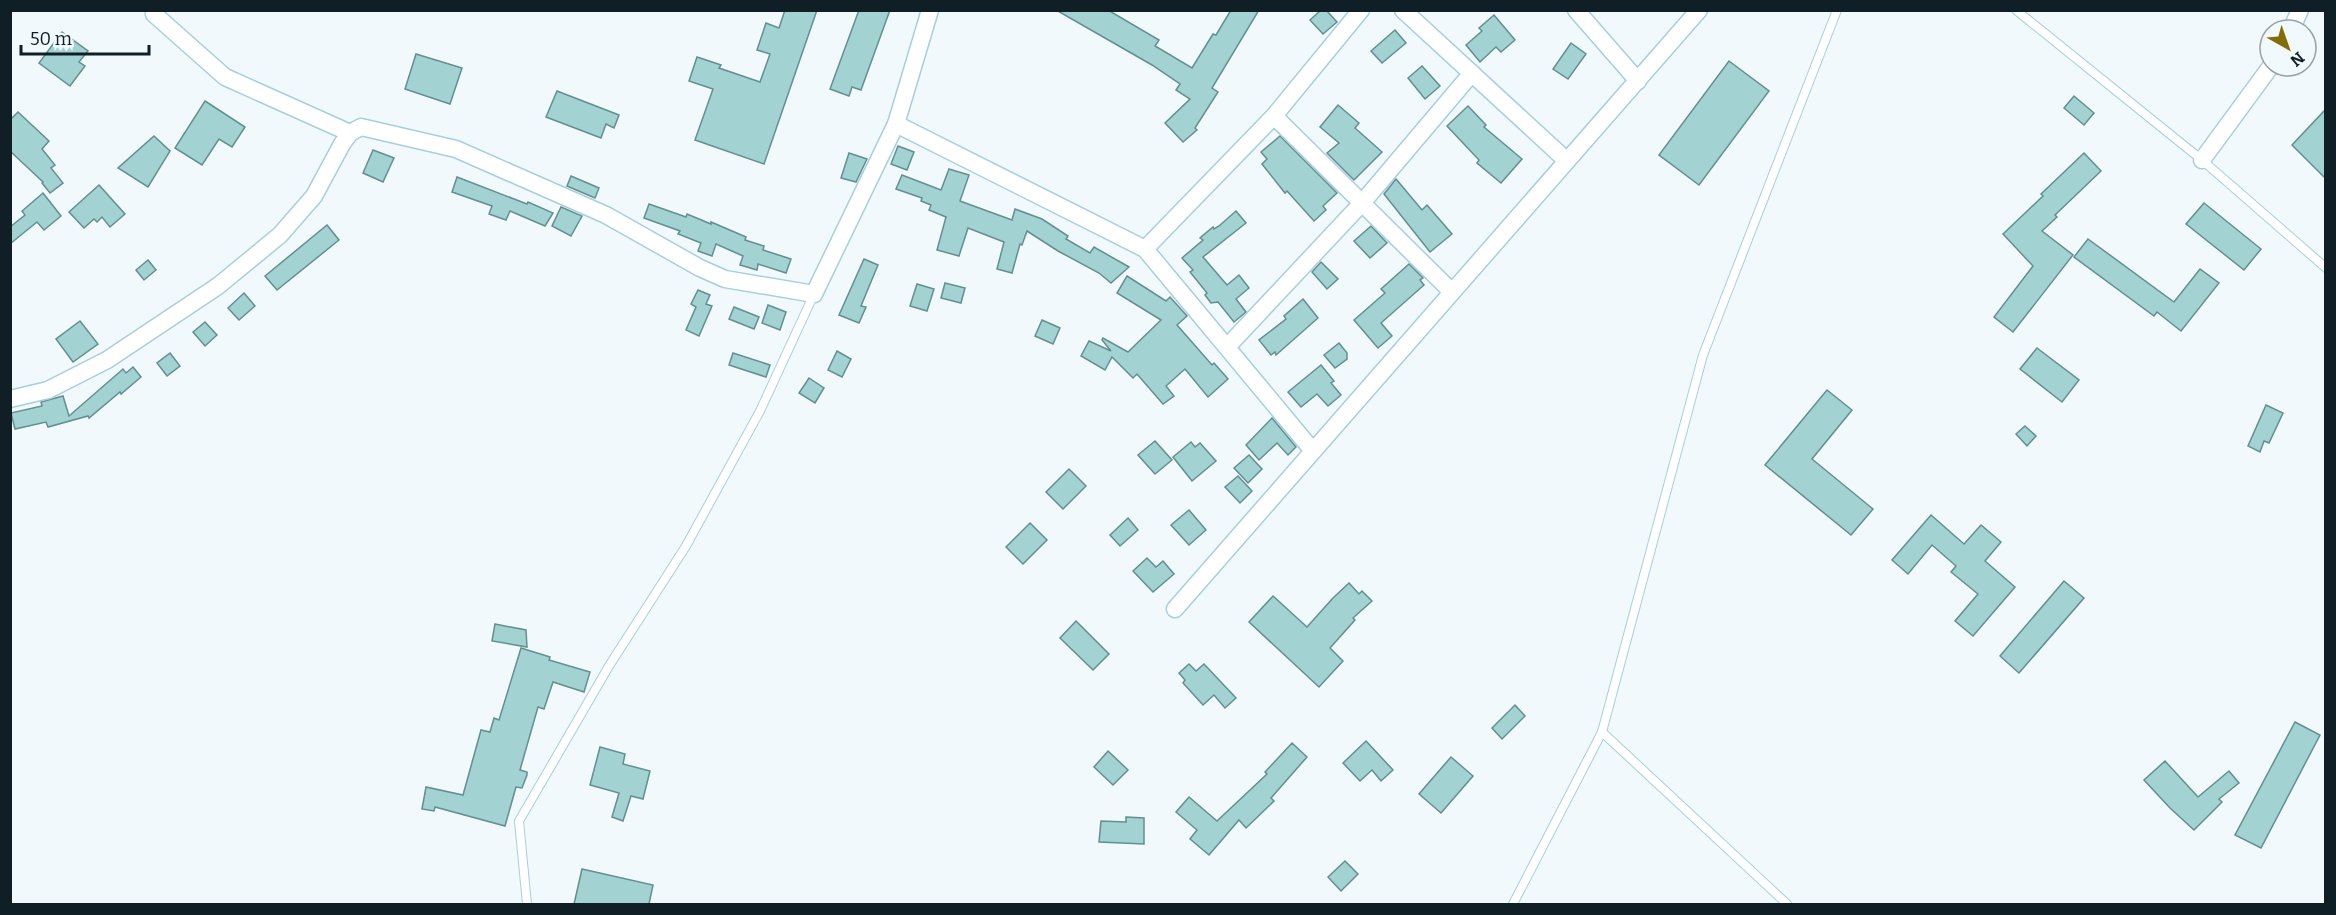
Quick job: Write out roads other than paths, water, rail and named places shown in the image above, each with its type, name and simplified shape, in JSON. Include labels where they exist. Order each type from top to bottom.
[{"type":"street","points":[[10,399],[48,390],[107,360],[218,286],[280,235],[314,196],[350,133],[361,128],[456,148],[606,214],[700,268],[725,279],[814,294],[896,124],[930,10]]},
{"type":"street","points":[[1145,249],[1274,116],[1361,10]]},
{"type":"street","points":[[1403,10],[1567,161]]},
{"type":"street","points":[[1576,10],[1638,81]]},
{"type":"street","points":[[1175,609],[1699,10]]},
{"type":"street","points":[[154,12],[225,77],[350,133]]},
{"type":"street","points":[[1227,347],[1362,203],[1472,73]]},
{"type":"street","points":[[2202,160],[2262,78]]},
{"type":"street","points":[[1274,116],[1452,292]]},
{"type":"street","points":[[896,124],[1145,249],[1313,451]]},
{"type":"lane","points":[[1513,904],[1602,732],[1703,355],[1837,10]]},
{"type":"lane","points":[[2016,10],[2202,160],[2325,268]]},
{"type":"lane","points":[[527,904],[519,820],[609,666],[686,546],[760,411],[814,294]]},
{"type":"lane","points":[[1602,732],[1787,904]]}]
